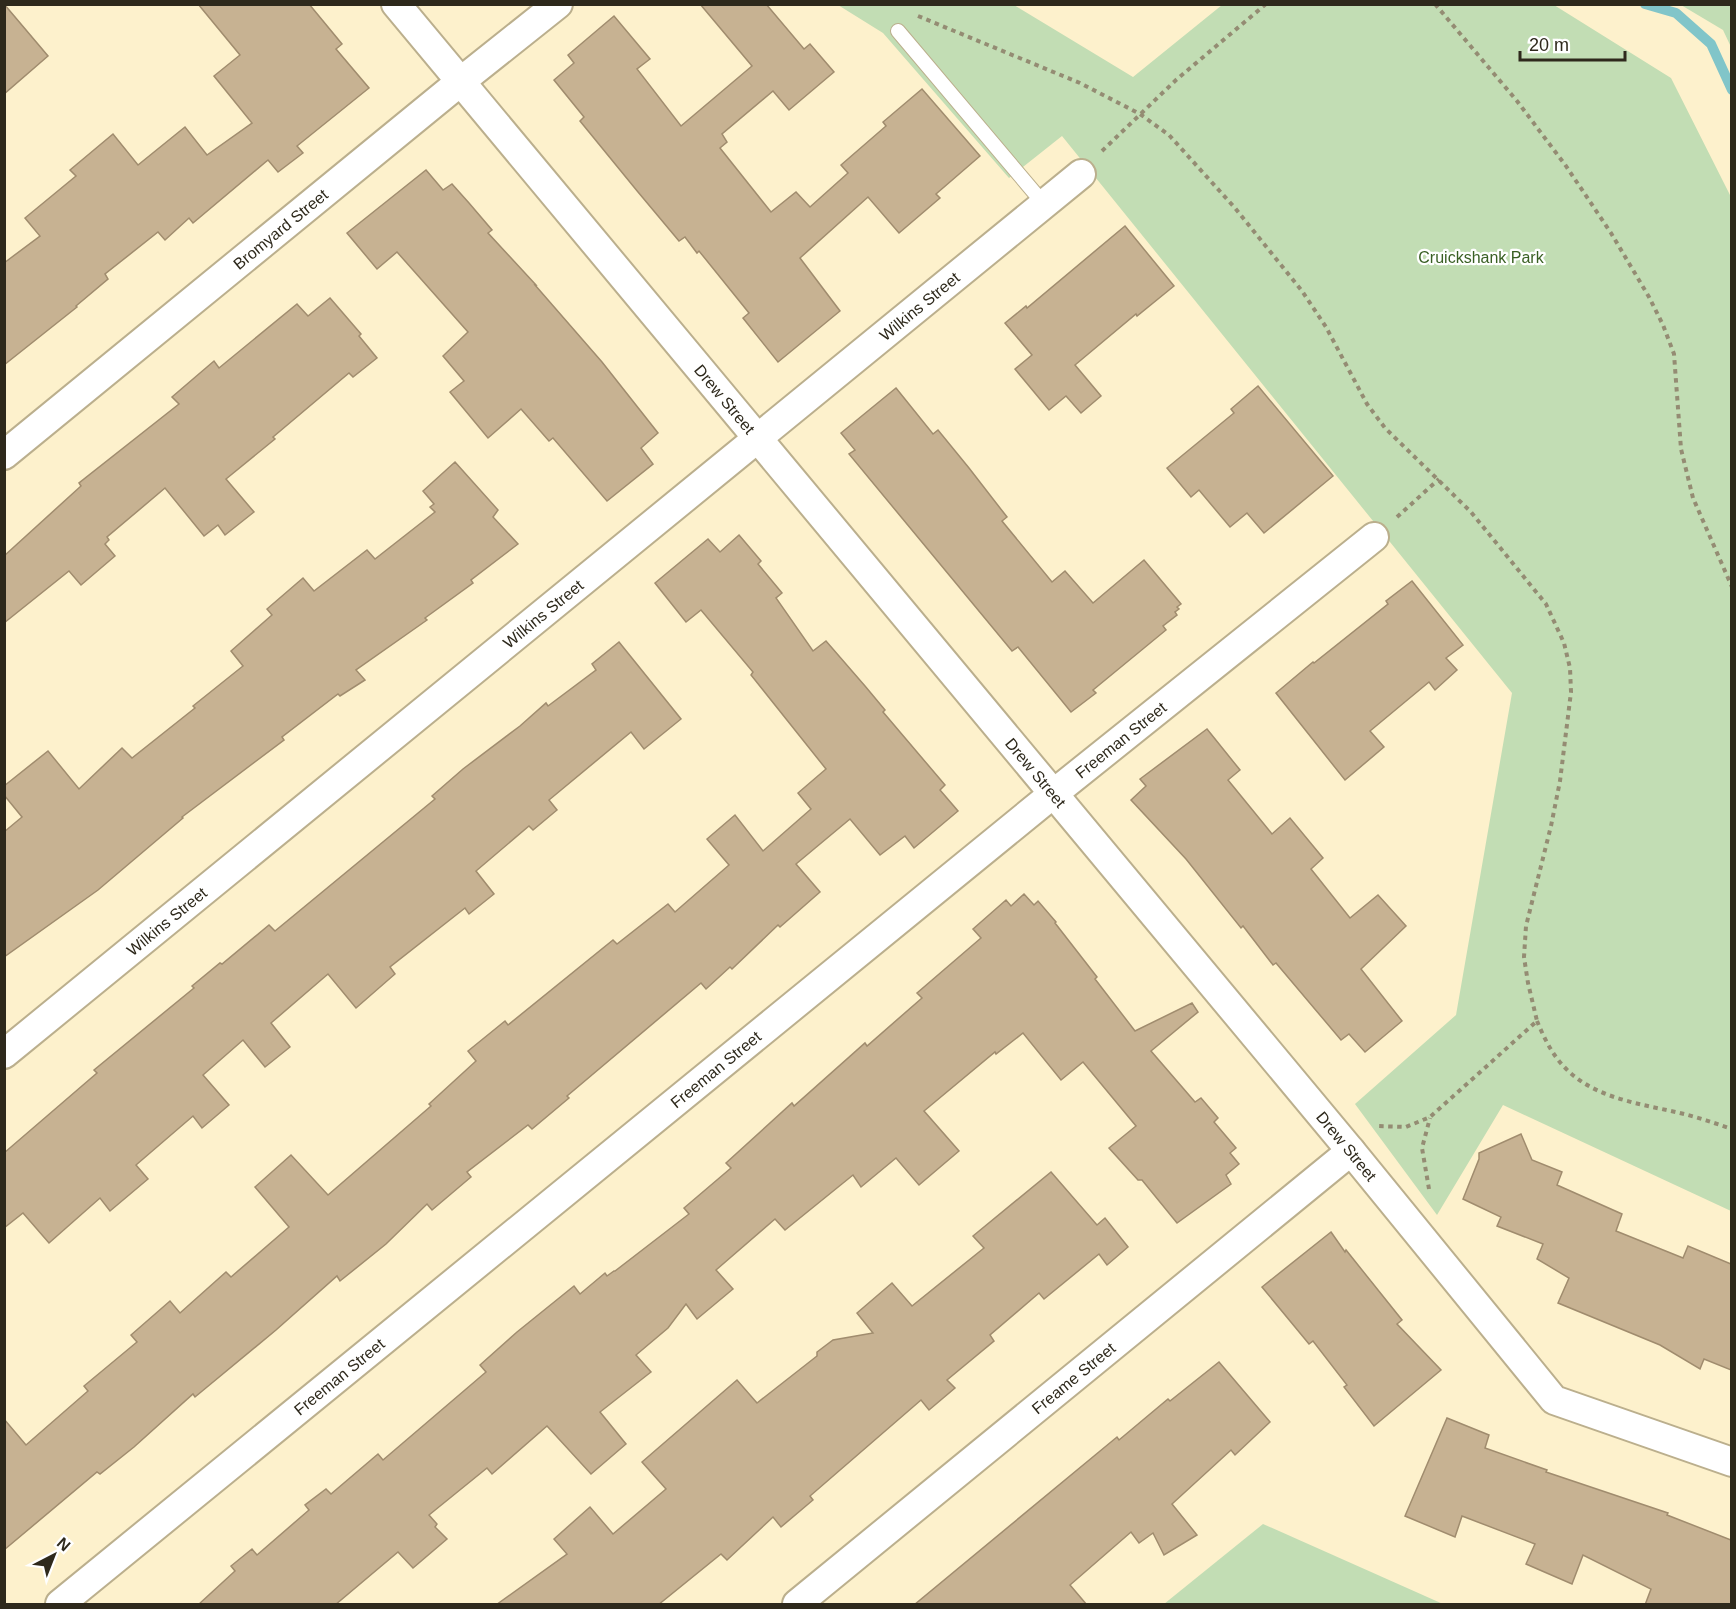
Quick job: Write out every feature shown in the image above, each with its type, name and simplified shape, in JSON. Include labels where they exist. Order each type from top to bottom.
[{"type":"street","name":"Drew Street","points":[[396,4],[1351,1151],[1554,1400],[1731,1462]]},
{"type":"street","name":"Bromyard Street","points":[[4,455],[558,4]]},
{"type":"street","name":"Wilkins Street","points":[[4,1054],[1081,174]]},
{"type":"street","name":"Freeman Street","points":[[60,1605],[1053,794],[1374,537]]},
{"type":"street","name":"Freame Street","points":[[797,1605],[1351,1151]]},
{"type":"lane","points":[[898,31],[1044,204]]},
{"type":"path","points":[[1081,174],[1140,114],[1266,4]]},
{"type":"path","points":[[1435,4],[1517,101],[1566,166],[1611,233],[1649,297],[1674,354],[1681,449],[1693,498],[1731,587]]},
{"type":"path","points":[[911,12],[1080,83],[1140,114],[1169,135],[1235,208],[1302,291],[1326,327],[1367,404],[1385,428],[1471,512],[1546,604],[1564,643],[1570,668],[1571,692],[1560,781],[1526,926],[1524,957],[1537,1021],[1557,1059],[1589,1086],[1630,1102],[1688,1115],[1731,1129]]},
{"type":"path","points":[[1374,537],[1439,479]]},
{"type":"path","points":[[1376,1126],[1406,1127],[1430,1118],[1537,1021]]},
{"type":"path","points":[[1429,1189],[1422,1148],[1430,1118]]},
{"type":"green space","name":"Cruickshank Park","points":[[838,5],[1014,5],[1133,77],[1222,5],[1554,5],[1671,78],[1731,197],[1731,1211],[1503,1105],[1437,1215],[1355,1104],[1456,1015],[1512,693],[1062,136],[1009,178],[883,33]]},
{"type":"green space","points":[[1681,5],[1731,5],[1731,47],[1723,30]]},
{"type":"green space","points":[[1263,1524],[1443,1604],[1164,1604]]},
{"type":"building","points":[[4,4],[48,56],[4,94]]},
{"type":"building","points":[[198,4],[309,4],[342,44],[336,49],[369,88],[297,146],[303,153],[278,172],[268,160],[193,223],[189,218],[165,240],[158,232],[105,274],[108,279],[77,307],[4,365],[4,263],[40,236],[25,218],[76,176],[70,170],[113,134],[138,165],[185,127],[207,155],[252,123],[214,76],[240,55]]},
{"type":"building","points":[[700,4],[766,4],[804,49],[810,44],[834,72],[789,110],[773,91],[722,134],[727,142],[720,148],[771,212],[796,192],[810,207],[848,173],[841,165],[886,126],[883,122],[922,89],[980,156],[936,194],[940,198],[899,233],[868,197],[800,258],[840,311],[778,362],[743,318],[749,313],[699,251],[697,253],[685,237],[679,241],[580,121],[584,117],[554,80],[574,63],[568,55],[614,16],[650,59],[637,69],[681,126],[752,66]]},
{"type":"building","points":[[426,170],[443,190],[452,184],[469,203],[492,230],[488,233],[602,362],[658,433],[641,448],[653,464],[607,501],[553,438],[549,441],[521,409],[488,438],[450,392],[464,381],[443,356],[468,332],[397,252],[377,269],[347,233]]},
{"type":"building","points":[[1125,226],[1174,286],[1137,316],[1136,314],[1075,365],[1101,396],[1081,413],[1066,396],[1049,410],[1015,369],[1032,355],[1005,323],[1026,306],[1027,308]]},
{"type":"building","points":[[330,298],[361,334],[359,336],[377,358],[353,377],[349,373],[226,479],[254,512],[225,535],[218,525],[204,536],[165,488],[107,537],[109,540],[105,544],[115,556],[81,585],[69,571],[4,623],[4,556],[81,486],[79,483],[179,404],[172,397],[214,361],[219,368],[297,304],[308,316]]},
{"type":"building","points":[[1258,386],[1333,476],[1264,533],[1247,513],[1230,527],[1199,490],[1191,497],[1167,468],[1234,413],[1231,409]]},
{"type":"building","points":[[896,388],[933,434],[938,430],[969,468],[1007,517],[1002,521],[1052,582],[1065,571],[1093,603],[1144,560],[1181,604],[1175,612],[1177,615],[1163,626],[1166,630],[1093,690],[1096,693],[1071,712],[1018,647],[1012,651],[849,454],[855,450],[841,433]]},
{"type":"building","points":[[455,462],[498,510],[493,517],[518,544],[471,580],[473,583],[425,618],[427,620],[356,670],[365,680],[340,696],[338,694],[282,737],[284,740],[182,817],[98,890],[4,957],[4,832],[22,817],[4,795],[4,786],[48,751],[79,789],[122,748],[132,758],[243,666],[231,651],[272,615],[267,609],[303,578],[314,591],[367,550],[375,559],[435,512],[430,507],[434,504],[423,491]]},
{"type":"building","points":[[739,535],[761,561],[758,564],[782,593],[776,598],[813,651],[826,641],[945,785],[940,790],[958,811],[914,848],[905,836],[880,855],[850,819],[796,864],[820,892],[780,927],[778,925],[732,969],[730,967],[706,989],[701,983],[567,1096],[569,1098],[532,1129],[528,1125],[467,1172],[471,1177],[432,1210],[427,1204],[386,1244],[340,1281],[337,1276],[195,1397],[193,1394],[134,1447],[100,1474],[97,1472],[4,1550],[4,1419],[26,1445],[88,1391],[84,1386],[137,1342],[131,1335],[170,1301],[180,1313],[226,1272],[231,1277],[289,1227],[255,1187],[291,1155],[328,1195],[431,1106],[429,1104],[476,1061],[468,1051],[505,1021],[508,1025],[613,940],[617,944],[668,904],[675,912],[729,865],[707,839],[735,815],[763,851],[811,809],[798,793],[826,769],[751,675],[753,672],[701,610],[686,622],[655,583],[708,539],[720,552]]},
{"type":"building","points":[[1412,581],[1463,645],[1446,658],[1457,670],[1435,690],[1429,682],[1370,731],[1384,747],[1345,780],[1276,693],[1388,604],[1386,601]]},
{"type":"building","points":[[619,642],[681,719],[644,749],[631,732],[549,800],[557,810],[533,830],[529,826],[476,871],[494,894],[469,914],[465,908],[390,967],[395,974],[356,1008],[328,974],[271,1023],[290,1047],[265,1067],[243,1040],[203,1075],[229,1105],[202,1128],[193,1116],[136,1165],[148,1179],[110,1211],[100,1198],[49,1243],[23,1213],[4,1228],[4,1153],[97,1073],[94,1070],[194,988],[192,986],[269,925],[275,931],[435,799],[432,796],[463,769],[520,726],[546,703],[548,706],[596,670],[592,664]]},
{"type":"building","points":[[1207,729],[1240,770],[1228,780],[1272,834],[1290,818],[1323,858],[1311,869],[1350,918],[1378,895],[1406,926],[1361,969],[1402,1021],[1365,1052],[1349,1034],[1341,1040],[1276,963],[1273,965],[1243,926],[1241,928],[1186,859],[1131,800],[1146,786],[1140,779]]},
{"type":"building","points":[[1024,894],[1034,905],[1038,901],[1056,922],[1097,977],[1095,979],[1135,1031],[1192,1003],[1198,1012],[1151,1051],[1195,1102],[1201,1098],[1218,1118],[1214,1122],[1236,1148],[1230,1153],[1239,1164],[1226,1175],[1231,1184],[1177,1223],[1142,1180],[1138,1180],[1109,1148],[1136,1126],[1083,1062],[1061,1080],[1023,1033],[996,1054],[995,1052],[924,1111],[959,1151],[919,1185],[896,1158],[861,1187],[853,1175],[785,1230],[775,1219],[716,1270],[733,1289],[697,1319],[686,1304],[668,1328],[636,1355],[651,1372],[600,1412],[626,1444],[591,1474],[547,1426],[492,1474],[487,1468],[429,1515],[437,1524],[435,1527],[447,1539],[413,1568],[398,1552],[335,1605],[198,1605],[235,1571],[231,1566],[252,1549],[257,1555],[309,1510],[305,1505],[326,1489],[331,1494],[378,1454],[383,1460],[486,1372],[480,1365],[574,1286],[580,1294],[605,1273],[607,1276],[615,1271],[689,1214],[684,1208],[731,1168],[726,1163],[792,1103],[794,1106],[865,1043],[867,1046],[922,998],[917,993],[981,938],[973,929],[1006,900],[1011,906]]},
{"type":"building","points":[[1521,1134],[1532,1160],[1562,1172],[1557,1185],[1622,1214],[1616,1231],[1683,1258],[1688,1246],[1731,1264],[1731,1370],[1704,1359],[1700,1369],[1660,1345],[1558,1303],[1569,1278],[1537,1259],[1543,1244],[1497,1226],[1501,1217],[1463,1199],[1479,1159],[1479,1153]]},
{"type":"building","points":[[1051,1172],[1097,1225],[1105,1218],[1128,1247],[1107,1265],[1099,1254],[1044,1299],[1039,1293],[990,1335],[994,1341],[947,1380],[955,1388],[929,1410],[921,1400],[810,1496],[813,1500],[781,1527],[773,1517],[727,1560],[721,1554],[658,1605],[496,1605],[567,1554],[554,1539],[590,1507],[613,1534],[666,1489],[642,1462],[737,1380],[757,1403],[817,1356],[817,1352],[833,1340],[873,1333],[857,1313],[892,1283],[912,1306],[984,1248],[973,1236]]},
{"type":"building","points":[[1331,1232],[1402,1320],[1397,1324],[1441,1370],[1374,1426],[1344,1387],[1347,1385],[1313,1341],[1309,1344],[1262,1287]]},
{"type":"building","points":[[1219,1362],[1270,1422],[1235,1455],[1231,1450],[1172,1504],[1197,1535],[1164,1555],[1153,1533],[1139,1543],[1131,1532],[1070,1585],[1087,1605],[914,1605],[1117,1437],[1119,1440],[1168,1399],[1170,1401]]},
{"type":"building","points":[[1447,1418],[1489,1435],[1485,1448],[1547,1470],[1546,1472],[1668,1513],[1667,1515],[1731,1540],[1731,1605],[1645,1605],[1651,1589],[1583,1555],[1572,1584],[1526,1564],[1535,1544],[1462,1516],[1455,1537],[1405,1516]]},
{"type":"waterway","points":[[1645,4],[1676,13],[1711,44],[1732,90]]}]
